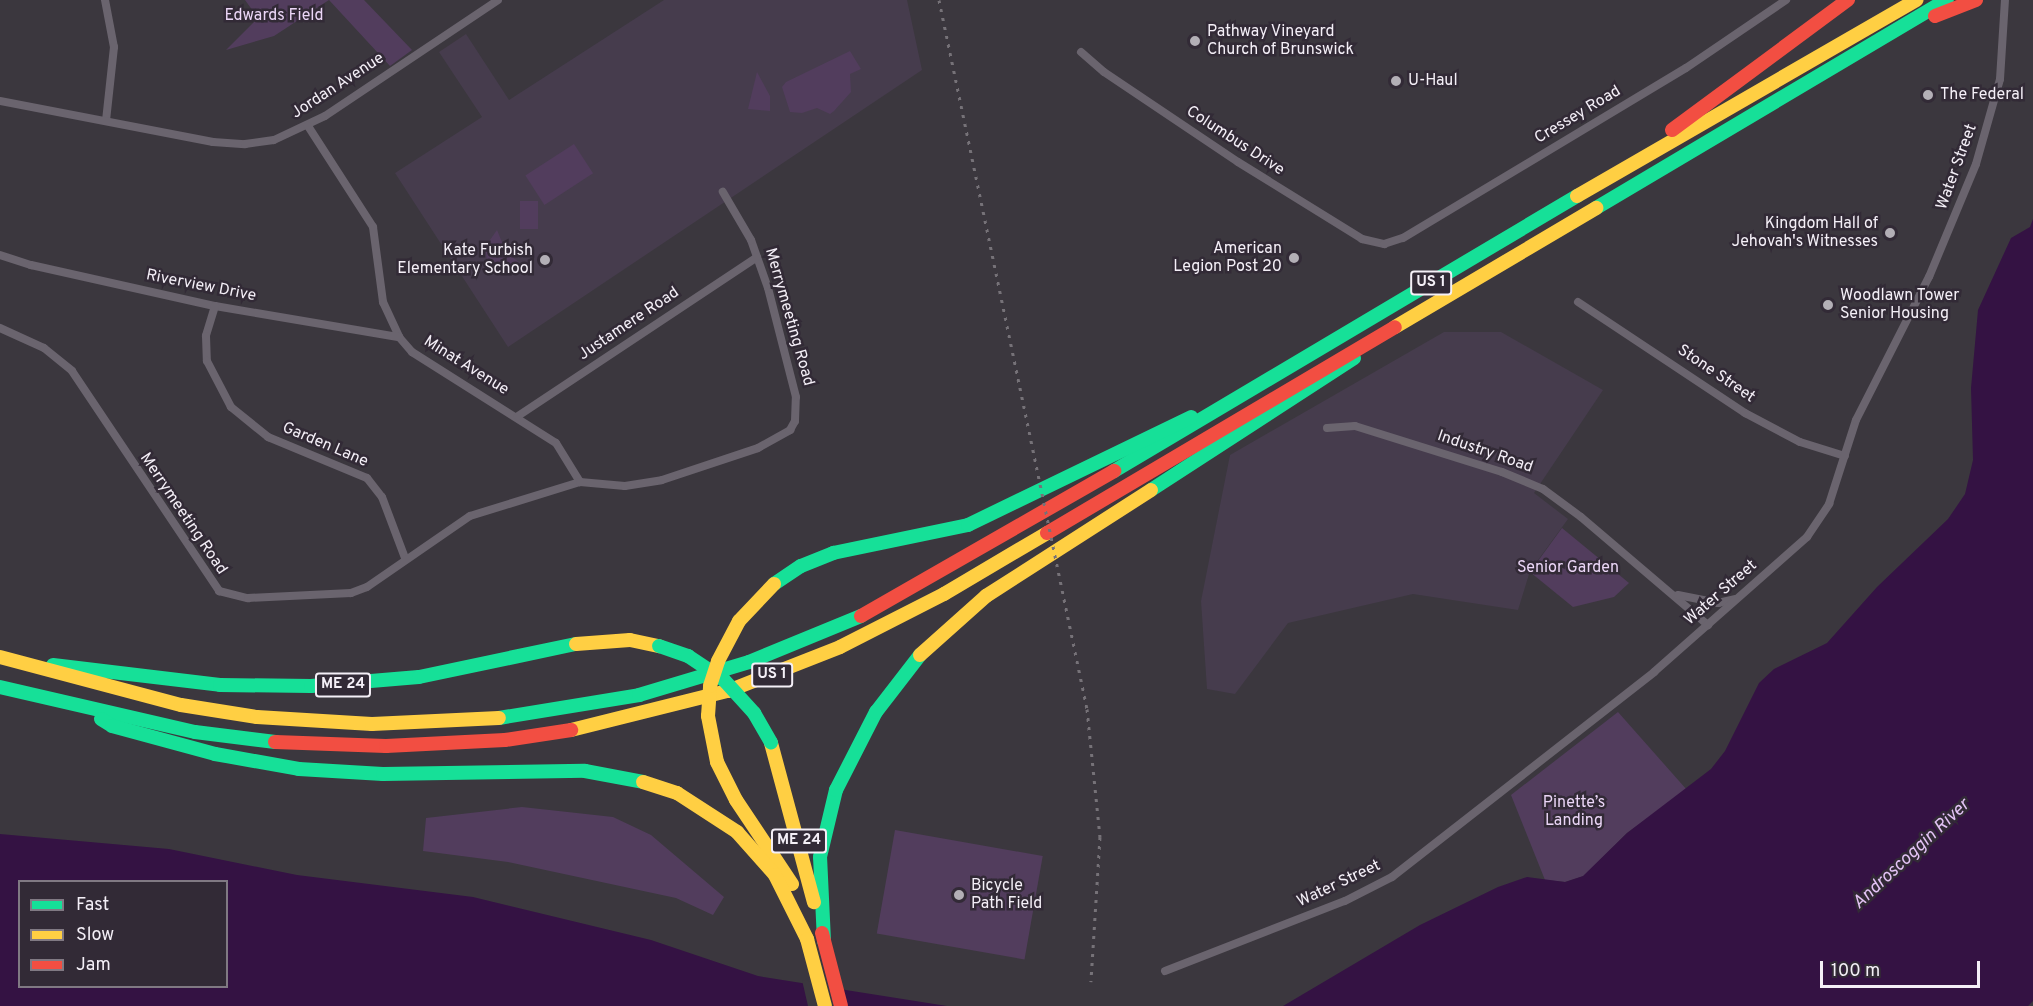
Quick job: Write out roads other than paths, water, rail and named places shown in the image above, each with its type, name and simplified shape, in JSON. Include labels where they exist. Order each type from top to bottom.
[{"type":"highway","points":[[1650,153],[1676,127],[1848,0]]},
{"type":"highway","name":"US 1","points":[[0,657],[181,705],[296,720],[382,724],[487,720],[601,703],[749,662],[856,619],[934,578],[1650,153],[1916,0]]},
{"type":"highway","name":"US 1","points":[[0,687],[86,710],[233,738],[386,747],[537,735],[692,702],[802,664],[908,613],[1947,0]]},
{"type":"highway","points":[[1883,39],[1976,0]]},
{"type":"highway","points":[[841,1006],[824,941],[819,875],[834,798],[876,712],[921,654],[986,596],[1340,371],[1380,335]]},
{"type":"highway","points":[[825,1006],[807,939],[807,918],[790,880],[736,800],[717,762],[708,716],[710,686],[718,662],[739,621],[774,584],[801,566],[833,553],[968,525],[1186,418],[1212,413]]},
{"type":"highway","name":"ME 24","points":[[24,664],[79,666],[220,685],[302,687],[419,677],[587,642],[619,640],[659,646],[697,661],[724,680],[754,713],[771,743],[783,778],[824,941]]},
{"type":"highway","name":"ME 24","points":[[86,710],[112,726],[215,753],[299,769],[402,775],[585,771],[644,782],[694,801],[746,840],[784,889],[807,939]]},
{"type":"street","points":[[106,121],[114,47],[107,0]]},
{"type":"street","name":"Jordan Avenue","points":[[0,101],[213,142],[245,144],[274,140],[308,126],[498,0]]},
{"type":"street","name":"Cressey Road","points":[[1379,244],[1403,238],[1686,68],[1786,0]]},
{"type":"street","name":"Water Street","points":[[1165,971],[1345,901],[1392,877],[1581,731],[1794,551],[1819,522],[1837,484],[1856,420],[1929,278],[1976,164],[2000,79],[2005,0]]},
{"type":"street","name":"Columbus Drive","points":[[1081,52],[1104,72],[1229,156],[1352,233],[1379,244]]},
{"type":"street","name":"Minat Avenue","points":[[308,126],[372,227],[383,302],[399,337],[412,352],[518,416],[556,443],[580,482]]},
{"type":"street","name":"Merrymeeting Road","points":[[0,328],[44,348],[72,371],[219,591],[248,598],[351,593],[367,587],[405,558],[470,516],[580,482],[625,486],[662,480],[758,448],[790,430],[796,410],[793,381],[757,257],[723,192]]},
{"type":"street","name":"Riverview Drive","points":[[0,255],[215,306],[399,337]]},
{"type":"street","name":"Justamere Road","points":[[518,416],[757,257]]},
{"type":"street","name":"Stone Street","points":[[1578,302],[1745,413],[1800,442],[1845,456]]},
{"type":"street","name":"Garden Lane","points":[[215,306],[206,336],[207,361],[231,407],[268,437],[367,478],[382,497],[405,558]]},
{"type":"street","name":"Industry Road","points":[[1327,428],[1355,426],[1526,480],[1581,516],[1708,625]]},
{"type":"street","name":"Industry Road","points":[[1672,593],[1701,602],[1718,603],[1738,597]]},
{"type":"water","name":"Androscoggin River","points":[[2033,219],[2033,1001],[2028,1006],[1283,1006],[1420,925],[1498,887],[1527,877],[1565,882],[1583,876],[1627,833],[1711,769],[1725,751],[1759,683],[1774,669],[1827,643],[1877,587],[1948,519],[1965,494],[1973,460],[1971,388],[1978,310],[2011,238],[2030,227]]},
{"type":"water","points":[[0,834],[169,849],[297,875],[473,897],[651,940],[758,976],[947,1006],[0,1006]]},
{"type":"railway","points":[[939,0],[1087,709],[1100,837],[1091,982]]},
{"type":"place","name":"Pathway Vineyard Church of Brunswick","points":[[1195,41]]},
{"type":"place","name":"U-Haul","points":[[1396,81]]},
{"type":"place","name":"The Federal","points":[[1928,95]]},
{"type":"place","name":"Kingdom Hall of Jehovah's Witnesses","points":[[1890,233]]},
{"type":"place","name":"American Legion Post 20","points":[[1294,258]]},
{"type":"place","name":"Kate Furbish Elementary School","points":[[545,260]]},
{"type":"place","name":"Woodlawn Tower Senior Housing","points":[[1828,305]]},
{"type":"place","name":"Bicycle Path Field","points":[[959,895]]},
{"type":"park label","name":"Edwards Field","points":[[274,16]]},
{"type":"park label","name":"Senior Garden","points":[[1568,568]]},
{"type":"park label","name":"Pinette’s Landing","points":[[1574,812]]}]
